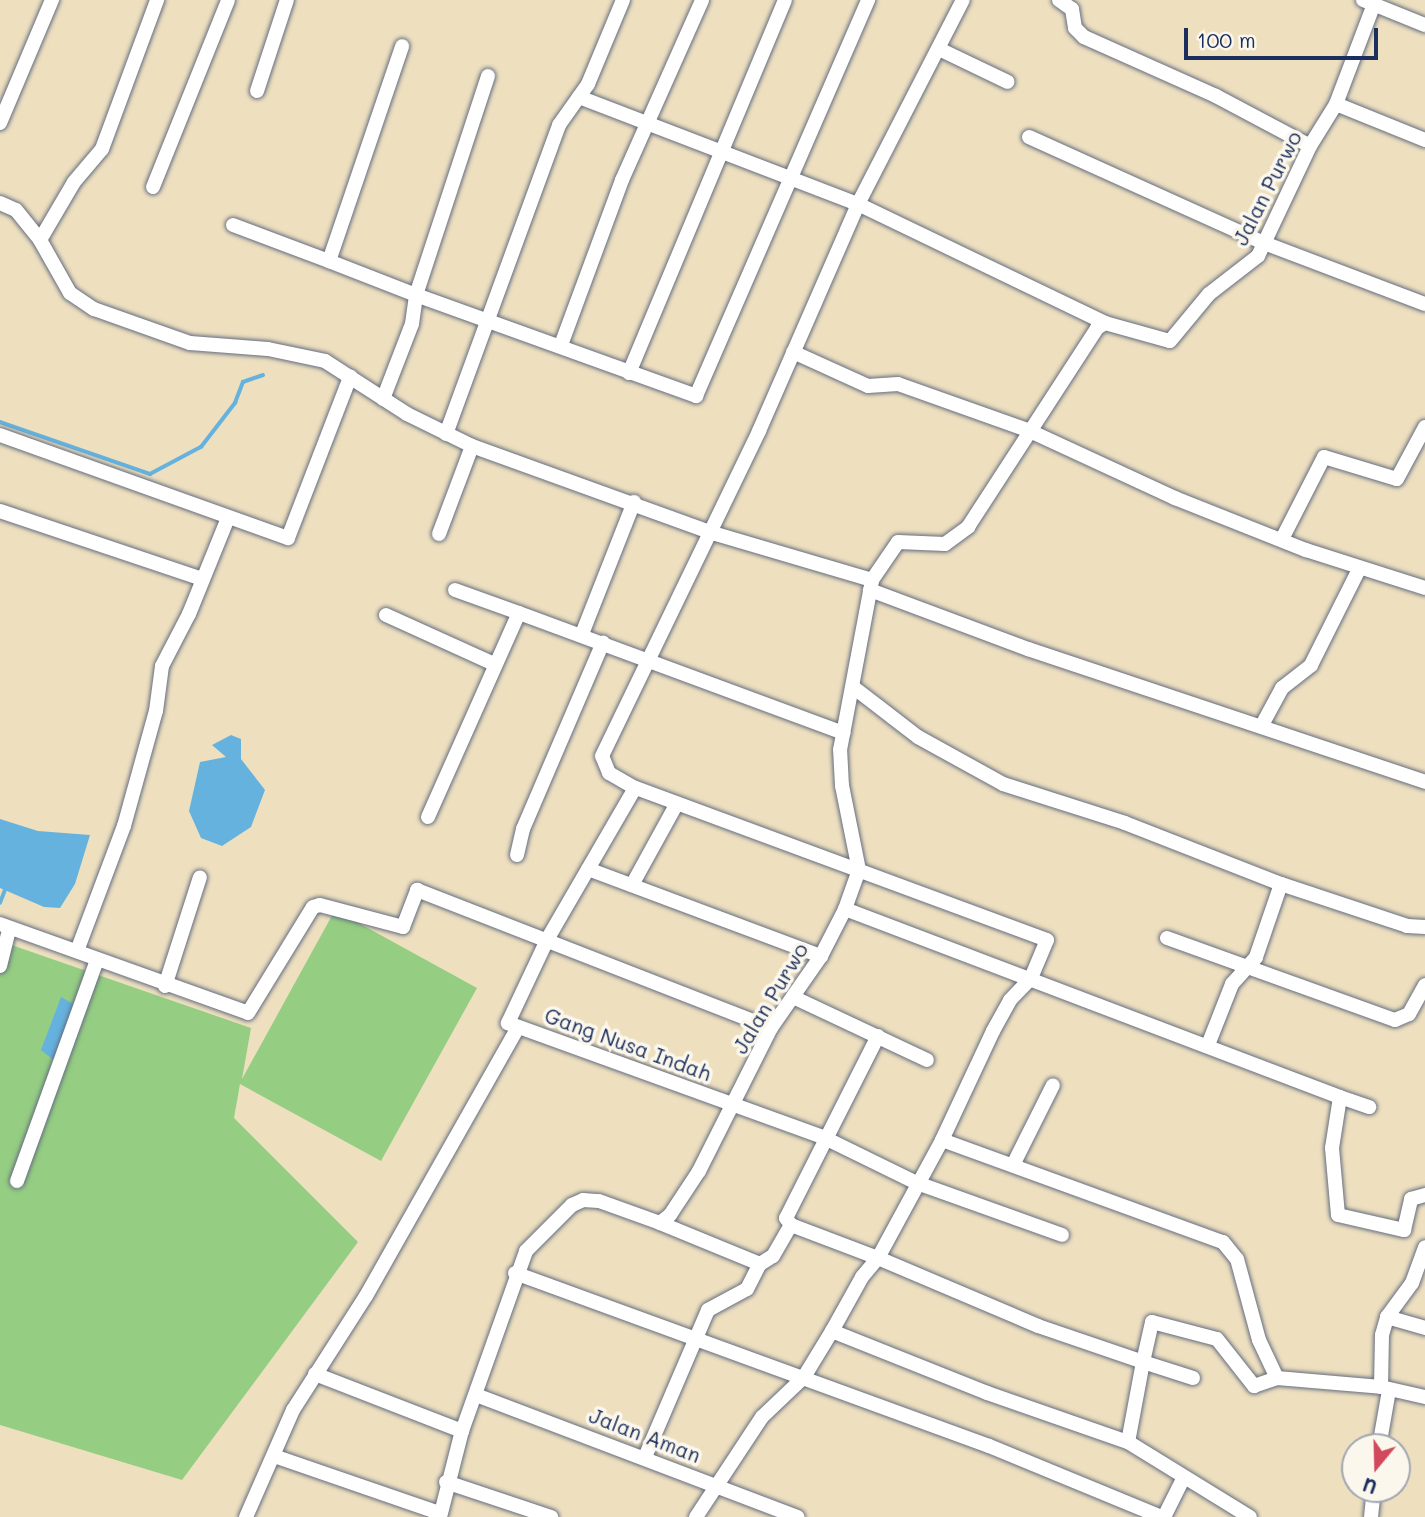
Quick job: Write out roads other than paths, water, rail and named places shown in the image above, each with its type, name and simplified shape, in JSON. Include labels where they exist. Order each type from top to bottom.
[{"type":"street","points":[[0,123],[52,0]]},
{"type":"street","points":[[40,240],[74,182],[102,149],[157,0]]},
{"type":"street","points":[[153,187],[228,0]]},
{"type":"street","points":[[257,91],[284,19],[287,0]]},
{"type":"street","points":[[446,434],[559,125],[579,97],[623,0]]},
{"type":"street","points":[[561,345],[648,123],[702,0]]},
{"type":"street","points":[[629,373],[785,0]]},
{"type":"street","points":[[233,225],[416,295],[561,345],[629,373],[699,395],[788,179],[868,0]]},
{"type":"street","points":[[696,1517],[762,1417],[804,1377],[862,1277],[878,1258],[942,1140],[1010,1000],[1031,978],[1045,938],[676,805],[635,788],[609,773],[602,756],[650,662],[858,204],[963,0]]},
{"type":"street","points":[[1059,0],[1072,9],[1075,28],[1084,37],[1216,96],[1310,146]]},
{"type":"street","name":"Jalan Purwo","points":[[1105,323],[1170,341],[1209,295],[1251,264],[1264,243],[1310,146],[1336,104],[1369,2],[1425,25]]},
{"type":"street","points":[[329,261],[402,46]]},
{"type":"street","points":[[939,49],[1008,82]]},
{"type":"street","points":[[383,399],[412,324],[416,295],[488,76]]},
{"type":"street","points":[[579,97],[858,204],[1105,323]]},
{"type":"street","points":[[1336,104],[1425,140]]},
{"type":"street","points":[[1029,137],[1264,243],[1425,304]]},
{"type":"street","points":[[0,203],[16,210],[40,240],[70,293],[94,309],[190,343],[304,354],[472,446],[634,502],[709,532],[871,585],[1107,676],[1262,725],[1425,782]]},
{"type":"street","points":[[859,870],[842,786],[844,733],[871,585],[898,542],[945,544],[968,527],[1097,328],[1105,323]]},
{"type":"street","points":[[793,352],[868,386],[898,384],[1030,431],[1175,498],[1359,569],[1425,588]]},
{"type":"street","points":[[0,435],[288,538],[350,377]]},
{"type":"street","points":[[1282,539],[1321,460],[1330,456],[1397,479],[1425,427]]},
{"type":"street","points":[[439,534],[472,446]]},
{"type":"street","points":[[582,634],[634,502]]},
{"type":"street","points":[[0,511],[202,579]]},
{"type":"street","points":[[78,951],[124,826],[156,711],[162,666],[228,518]]},
{"type":"street","points":[[1262,725],[1282,688],[1311,664],[1359,569]]},
{"type":"street","points":[[456,590],[582,634],[650,662],[844,733]]},
{"type":"street","points":[[428,817],[519,613]]},
{"type":"street","points":[[386,615],[494,664]]},
{"type":"street","points":[[517,855],[523,829],[603,642]]},
{"type":"street","points":[[853,687],[918,737],[1003,784],[1125,823],[1281,884],[1407,926],[1425,927]]},
{"type":"street","points":[[246,1517],[316,1374],[366,1296],[513,1025],[547,940],[635,788]]},
{"type":"street","points":[[632,885],[676,805]]},
{"type":"street","points":[[588,869],[821,956]]},
{"type":"street","name":"Jalan Purwo","points":[[660,1223],[699,1171],[771,1028],[821,956],[845,909],[859,870]]},
{"type":"street","points":[[165,986],[200,877]]},
{"type":"street","points":[[1208,1045],[1232,984],[1256,957],[1281,884]]},
{"type":"street","points":[[0,966],[5,926],[78,951],[165,986],[251,1012],[313,907],[320,905],[403,927],[417,890],[771,1028]]},
{"type":"street","points":[[845,909],[1369,1107]]},
{"type":"street","points":[[1167,938],[1395,1020],[1409,1014],[1425,985]]},
{"type":"street","points":[[17,1181],[97,960]]},
{"type":"street","points":[[793,997],[927,1060]]},
{"type":"street","name":"Gang Nusa Indah","points":[[513,1025],[825,1138],[917,1183],[1062,1235]]},
{"type":"street","points":[[877,1036],[787,1216],[791,1225],[878,1258],[1038,1326],[1193,1378]]},
{"type":"street","points":[[1013,1166],[1053,1085]]},
{"type":"street","points":[[1340,1097],[1332,1148],[1336,1214],[1404,1230],[1411,1199],[1425,1195]]},
{"type":"street","points":[[942,1140],[1223,1242],[1237,1259],[1259,1340],[1277,1378]]},
{"type":"street","points":[[274,1456],[440,1515],[446,1482],[515,1273],[526,1251],[572,1205],[583,1200],[599,1201],[761,1264]]},
{"type":"street","points":[[645,1457],[693,1340],[710,1307],[747,1289],[761,1264],[773,1256],[791,1225]]},
{"type":"street","points":[[1380,1433],[1385,1389],[1381,1347],[1387,1317],[1412,1283],[1425,1247]]},
{"type":"street","points":[[515,1273],[693,1340],[804,1377],[1163,1517],[1183,1479]]},
{"type":"street","points":[[1387,1317],[1425,1328]]},
{"type":"street","points":[[1128,1442],[1149,1326],[1157,1321],[1217,1339],[1254,1386],[1277,1378],[1385,1389],[1425,1397]]},
{"type":"street","points":[[832,1331],[987,1393],[1128,1442],[1183,1479],[1250,1517]]},
{"type":"street","points":[[316,1374],[463,1431]]},
{"type":"street","name":"Jalan Aman","points":[[476,1395],[798,1517]]},
{"type":"street","points":[[446,1482],[551,1517]]},
{"type":"water","points":[[231,735],[241,739],[241,759],[265,790],[251,827],[222,846],[201,838],[189,811],[200,762],[226,757],[212,745]]},
{"type":"water","points":[[0,819],[38,831],[90,835],[75,884],[60,908],[44,907],[0,888]]},
{"type":"water","points":[[61,997],[77,1006],[56,1062],[41,1050]]},
{"type":"waterway","points":[[0,422],[150,474],[201,447],[235,403],[243,382],[263,375]]},
{"type":"waterway","points":[[0,903],[5,890]]}]
